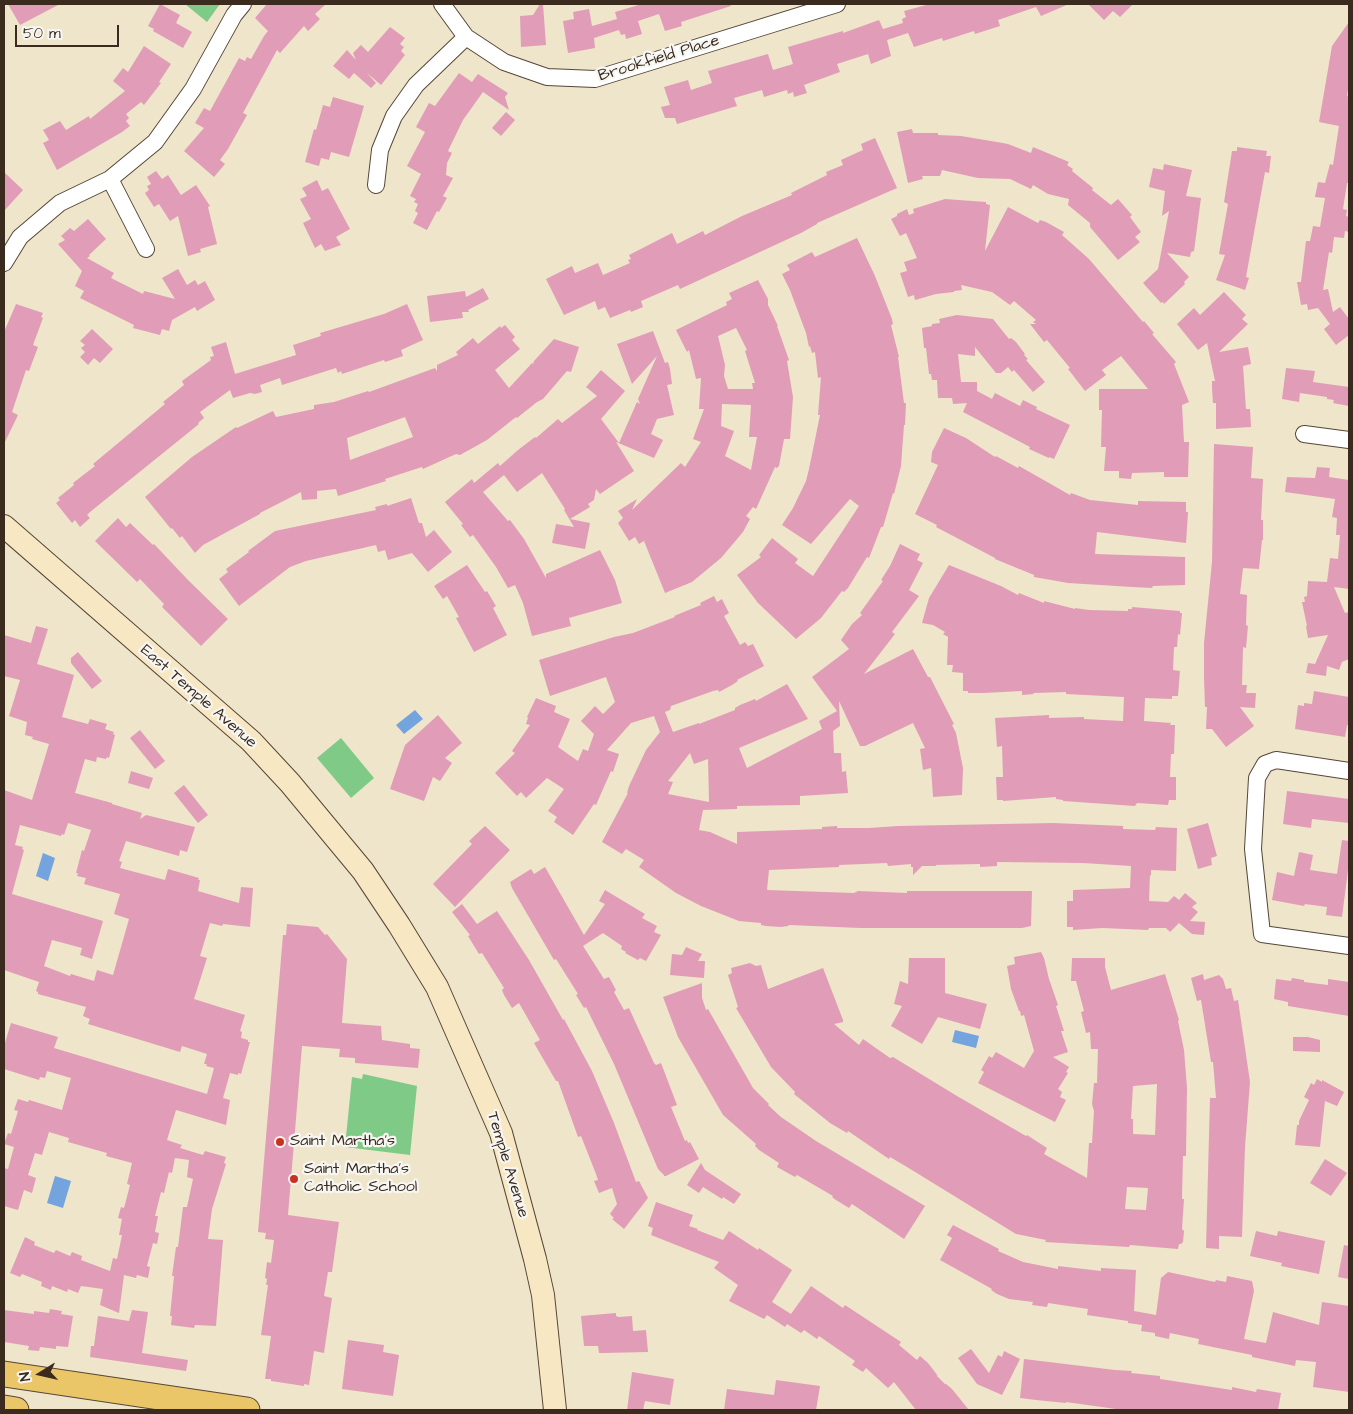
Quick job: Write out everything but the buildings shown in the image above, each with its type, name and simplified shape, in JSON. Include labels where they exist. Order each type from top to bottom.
[{"type":"main road","name":"East Temple Avenue","points":[[4,526],[251,741],[290,783],[363,871],[373,886]]},
{"type":"main road","name":"Temple Avenue","points":[[373,886],[437,987],[500,1133],[535,1259],[543,1295],[555,1410]]},
{"type":"main road","points":[[4,1374],[246,1410]]},
{"type":"main road","points":[[4,1408],[16,1410]]},
{"type":"street","points":[[4,263],[20,237],[60,204],[110,179],[155,142],[193,89],[234,14],[243,4]]},
{"type":"street","name":"Brookfield Place","points":[[442,4],[466,38],[504,62],[547,77],[595,79],[838,4]]},
{"type":"street","points":[[376,185],[380,150],[394,116],[416,85],[466,38]]},
{"type":"street","points":[[110,179],[146,248]]},
{"type":"street","points":[[1304,434],[1349,440]]},
{"type":"street","points":[[1349,771],[1276,760],[1265,764],[1257,778],[1253,849],[1262,934],[1349,946]]},
{"type":"green space","points":[[185,4],[220,4],[207,22]]},
{"type":"green space","points":[[341,738],[374,778],[351,798],[317,758]]},
{"type":"green space","points":[[363,1074],[417,1086],[410,1155],[345,1147],[352,1077],[362,1079]]},
{"type":"water","points":[[415,710],[423,719],[404,734],[396,725]]},
{"type":"water","points":[[43,853],[55,858],[48,881],[36,876]]},
{"type":"water","points":[[955,1030],[979,1036],[976,1048],[952,1042]]},
{"type":"water","points":[[55,1176],[71,1181],[63,1208],[47,1203]]},
{"type":"place","name":"Saint Martha's","points":[[280,1142]]},
{"type":"place","name":"Saint Martha's Catholic School","points":[[294,1179]]}]
